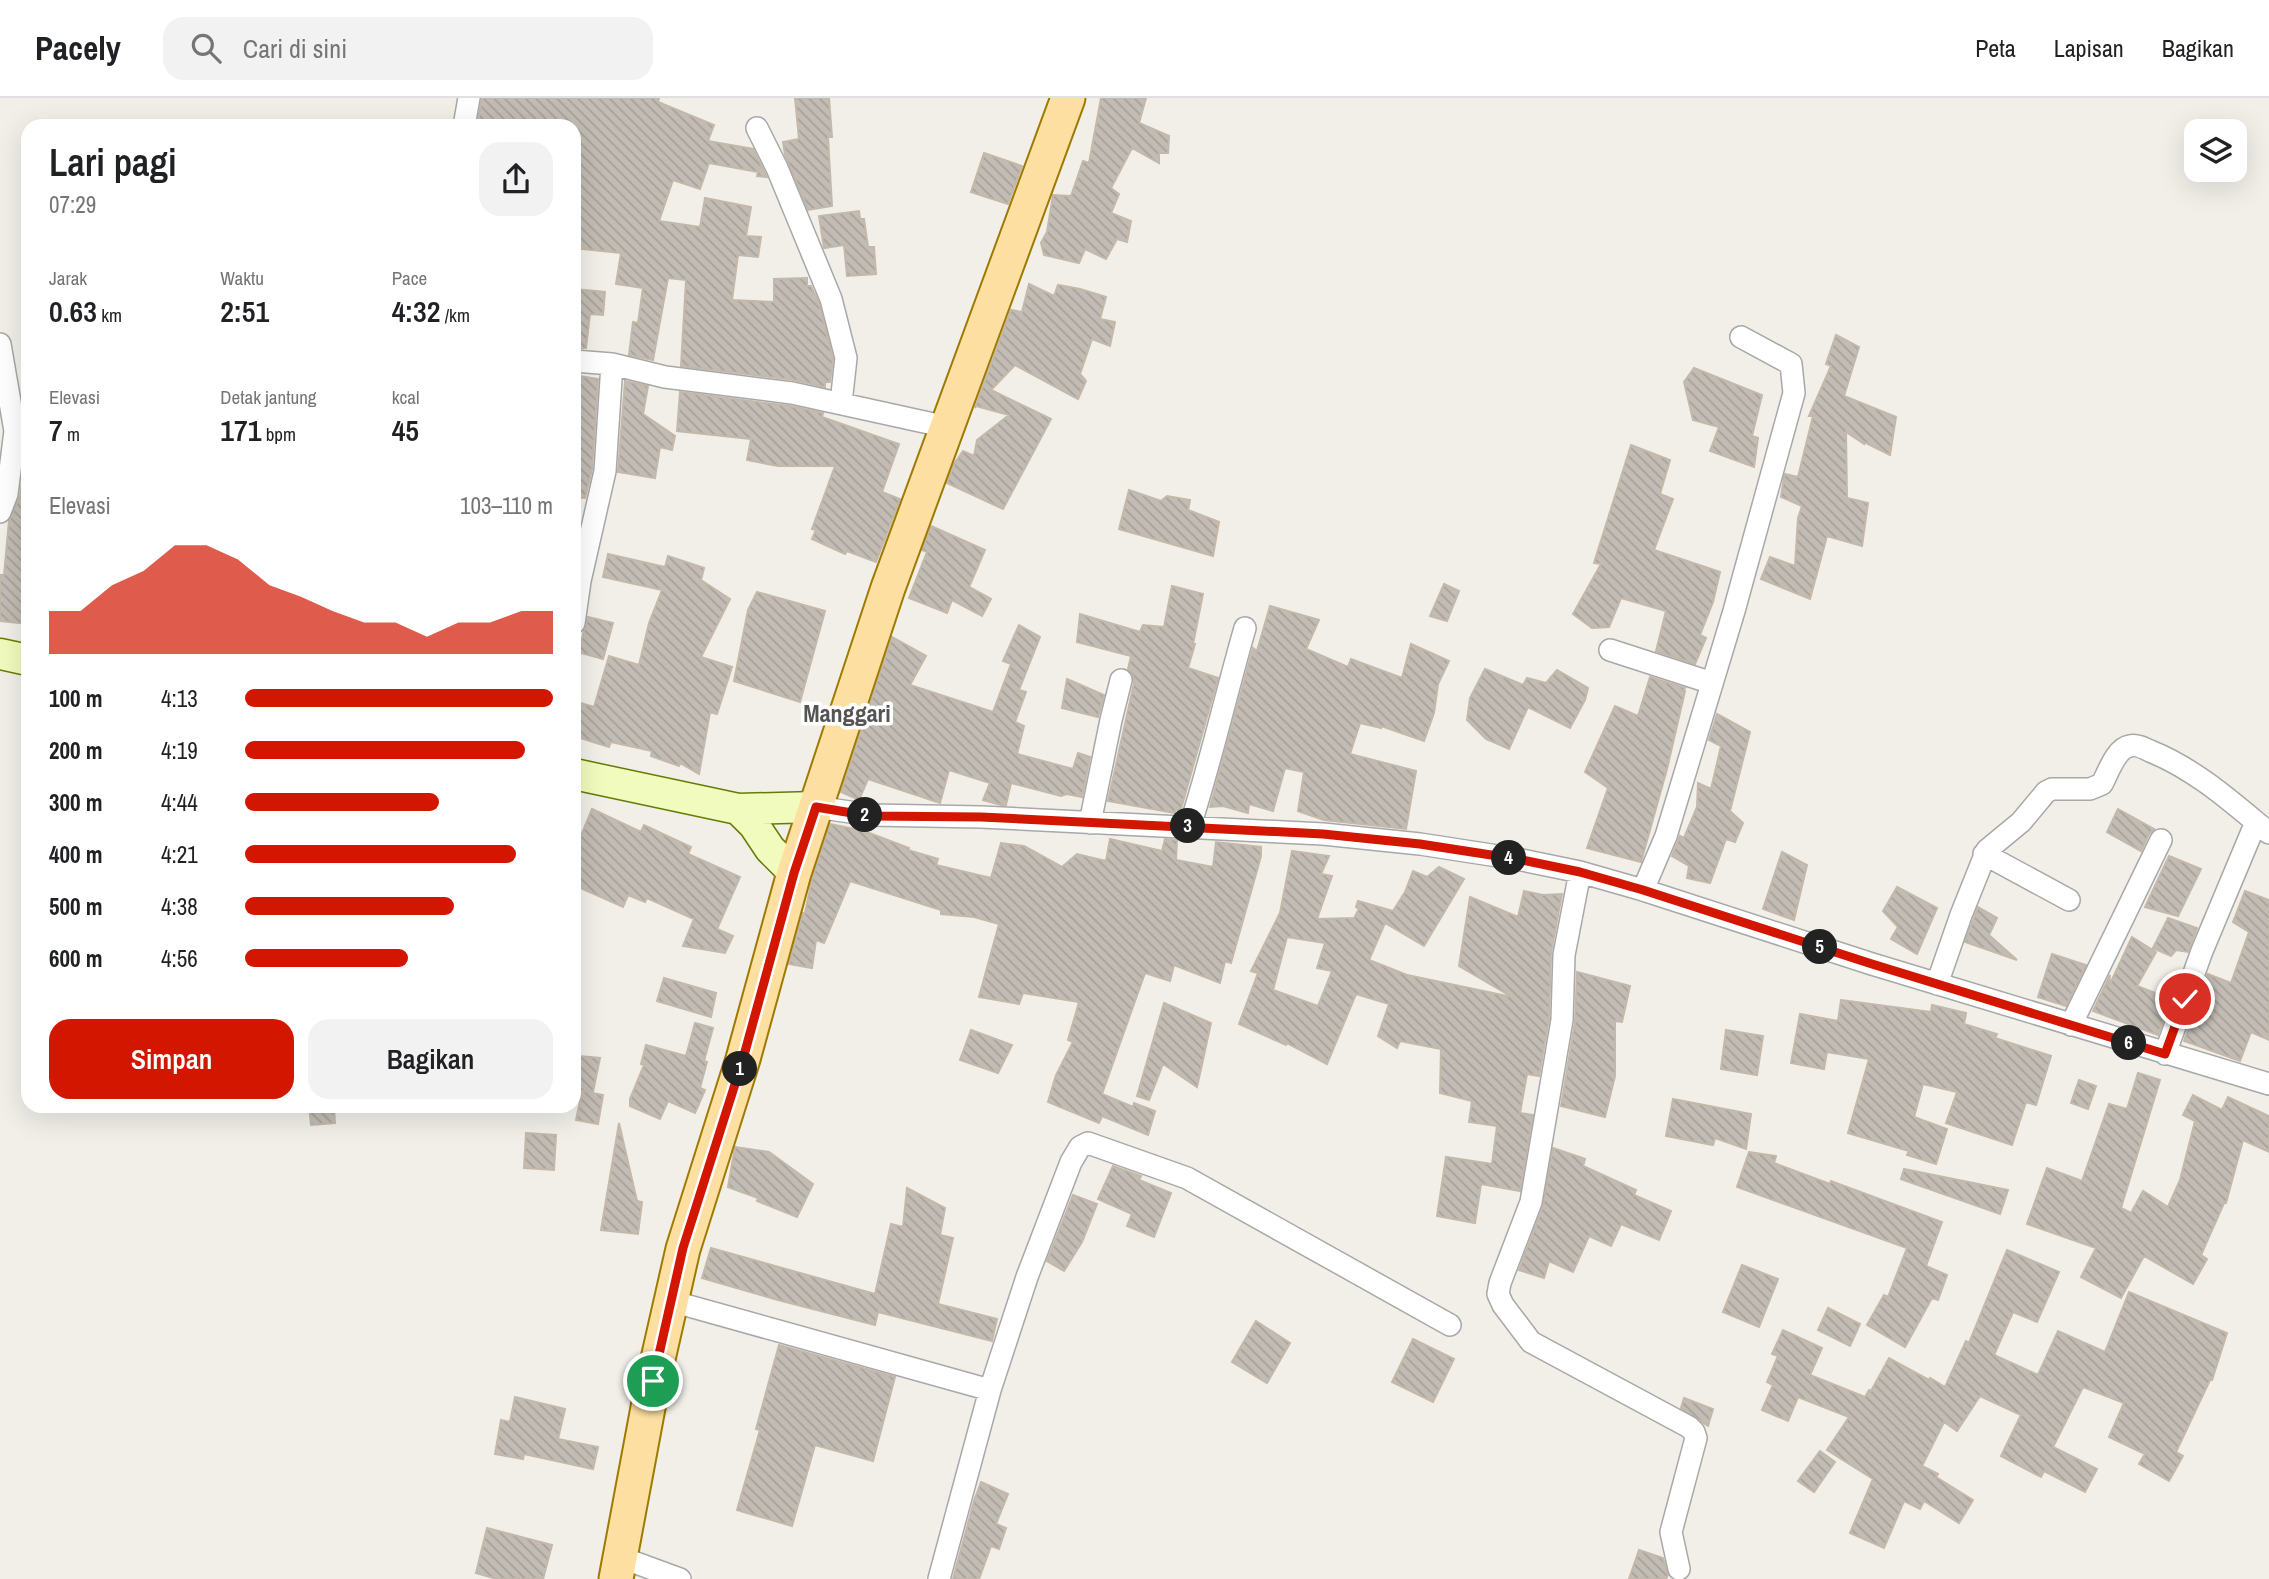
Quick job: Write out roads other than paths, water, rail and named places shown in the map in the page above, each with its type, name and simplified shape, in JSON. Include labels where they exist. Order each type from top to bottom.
[{"type":"main road","points":[[618,1568],[653,1381],[683,1248],[743,1059],[794,873],[888,589],[1068,98]]},
{"type":"main road","points":[[0,655],[21,659]]},
{"type":"main road","points":[[581,775],[738,809],[816,807]]},
{"type":"main road","points":[[738,809],[754,825],[770,849],[794,873]]},
{"type":"street","points":[[465,119],[469,98]]},
{"type":"street","points":[[757,128],[777,167],[831,299],[846,358],[841,403]]},
{"type":"street","points":[[1643,890],[1666,836],[1794,393],[1791,364],[1741,337]]},
{"type":"street","points":[[0,344],[3,378],[15,431],[7,494],[0,512]]},
{"type":"street","points":[[581,362],[612,364],[665,377],[792,393],[947,427]]},
{"type":"street","points":[[581,577],[605,471],[612,364]]},
{"type":"street","points":[[1189,826],[1204,783],[1245,628]]},
{"type":"street","points":[[1610,650],[1712,683]]},
{"type":"street","points":[[1090,823],[1121,680]]},
{"type":"street","points":[[1937,984],[1984,855],[2021,822],[2046,792],[2052,789],[2090,789],[2102,784],[2119,753],[2131,745],[2174,760],[2231,800],[2262,827],[2202,951],[2165,1054]]},
{"type":"street","points":[[816,807],[870,816],[981,817],[1323,834],[1420,844],[1517,859],[1580,872],[1643,890],[2165,1054],[2267,1077]]},
{"type":"street","points":[[2071,1025],[2161,841]]},
{"type":"street","points":[[1984,855],[2069,900]]},
{"type":"street","points":[[1580,872],[1564,955],[1562,1020],[1531,1202],[1500,1283],[1499,1294],[1503,1306],[1531,1342],[1694,1432],[1696,1438],[1671,1532],[1679,1569]]},
{"type":"street","points":[[939,1579],[990,1390],[1027,1277],[1071,1162],[1080,1147],[1088,1143],[1187,1178],[1450,1325]]},
{"type":"street","points":[[671,1301],[990,1390]]},
{"type":"street","points":[[618,1568],[680,1579]]},
{"type":"district","name":"Manggari","points":[[847,713]]}]
